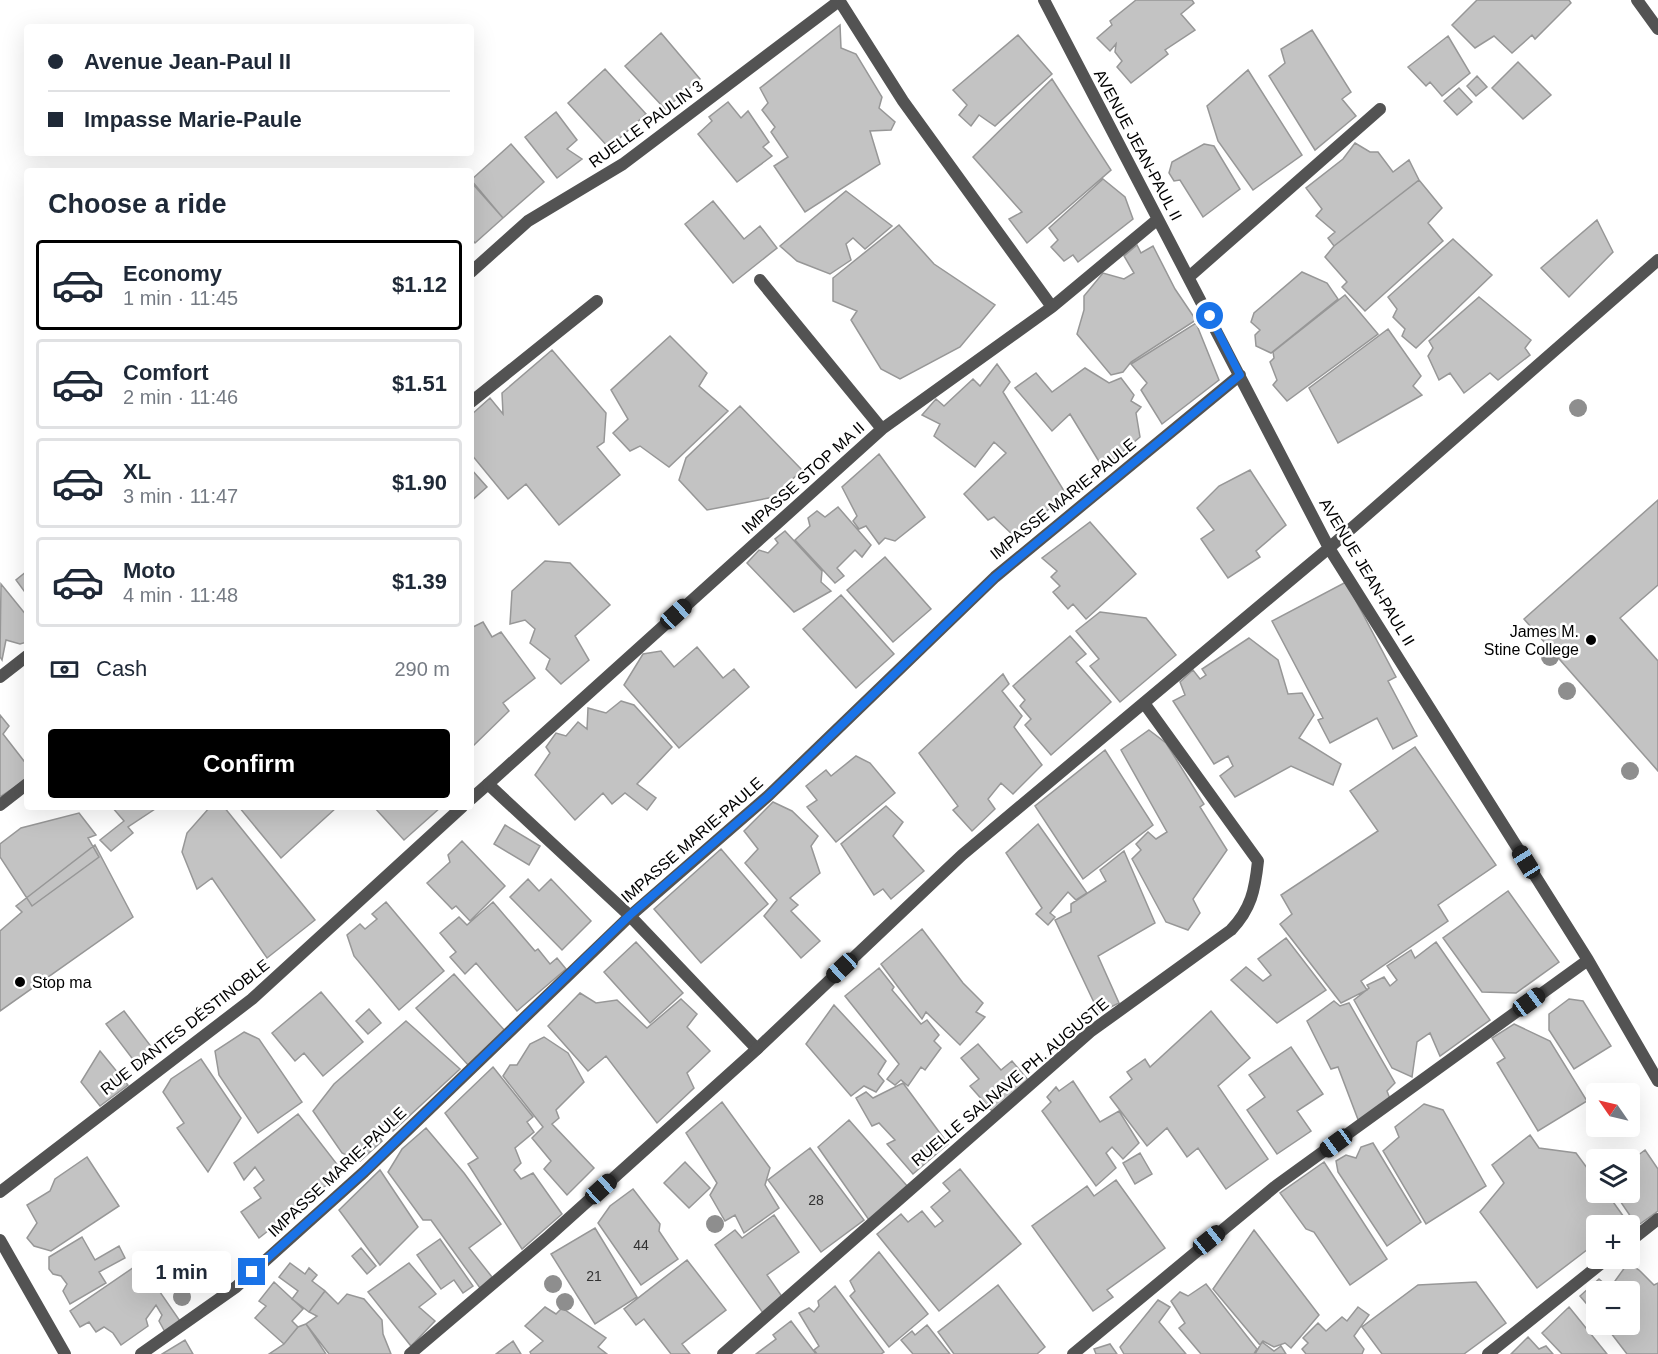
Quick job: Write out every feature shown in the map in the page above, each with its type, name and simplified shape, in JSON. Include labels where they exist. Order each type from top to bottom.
[{"type":"street","points":[[839,0],[903,101],[1052,307]]},
{"type":"street","name":"RUELLE PAULIN 3","points":[[474,270],[528,221],[623,164],[839,0]]},
{"type":"street","name":"AVENUE JEAN-PAUL II","points":[[1044,0],[1190,276],[1329,548],[1588,960],[1658,1080]]},
{"type":"street","points":[[1637,0],[1658,29]]},
{"type":"street","points":[[1190,276],[1380,109]]},
{"type":"street","name":"IMPASSE STOP MA II","points":[[488,784],[882,429],[1052,307],[1158,219]]},
{"type":"street","points":[[410,1354],[549,1236],[757,1049],[962,855],[1329,548],[1658,260]]},
{"type":"street","points":[[760,280],[882,429]]},
{"type":"street","points":[[474,400],[597,301]]},
{"type":"street","name":"IMPASSE MARIE-PAULE","points":[[141,1354],[236,1287],[288,1241],[373,1164],[630,915],[768,796],[995,577],[1240,375]]},
{"type":"street","points":[[0,677],[24,658]]},
{"type":"street","name":"RUELLE SALNAVE PH. AUGUSTE","points":[[723,1354],[1090,1032],[1231,930],[1244,916],[1252,900],[1258,861],[1144,703]]},
{"type":"street","points":[[474,796],[488,784],[630,915],[757,1049]]},
{"type":"street","points":[[0,805],[24,786]]},
{"type":"street","name":"RUE DANTES DÉSTINOBLE","points":[[0,1192],[252,999],[459,810]]},
{"type":"street","points":[[1073,1354],[1277,1185],[1588,960]]},
{"type":"street","points":[[1640,1233],[1658,1219]]},
{"type":"street","points":[[0,1240],[65,1354]]},
{"type":"street","points":[[1488,1354],[1594,1269]]},
{"type":"building","points":[[1136,0],[1192,0],[1194,3],[1181,14],[1195,30],[1165,50],[1168,54],[1131,83],[1117,67],[1122,61],[1115,52],[1116,44],[1110,51],[1097,38],[1112,25],[1110,21]]},
{"type":"building","points":[[1477,0],[1569,0],[1571,3],[1535,39],[1532,35],[1512,53],[1494,36],[1475,48],[1452,25]]},
{"type":"building","points":[[840,25],[841,48],[856,54],[882,97],[879,108],[895,122],[891,130],[870,131],[880,164],[805,212],[774,166],[788,157],[771,132],[775,127],[762,110],[768,103],[760,88]]},
{"type":"building","points":[[1312,30],[1351,92],[1342,99],[1356,116],[1315,150],[1269,76],[1285,63],[1281,49]]},
{"type":"building","points":[[661,33],[700,79],[665,109],[625,66]]},
{"type":"building","points":[[1018,35],[1052,74],[995,126],[979,115],[971,126],[959,115],[967,105],[953,90]]},
{"type":"building","points":[[1448,36],[1470,73],[1442,96],[1430,82],[1426,86],[1408,67]]},
{"type":"building","points":[[1518,62],[1551,95],[1523,119],[1492,88]]},
{"type":"building","points":[[605,69],[646,114],[609,148],[568,103]]},
{"type":"building","points":[[1248,70],[1302,155],[1253,190],[1218,141],[1207,106]]},
{"type":"building","points":[[1477,76],[1487,87],[1476,96],[1467,86]]},
{"type":"building","points":[[1052,79],[1111,170],[1027,243],[1009,219],[1022,212],[973,157]]},
{"type":"building","points":[[1459,88],[1472,102],[1457,115],[1444,101]]},
{"type":"building","points":[[728,102],[741,118],[748,111],[769,142],[763,147],[772,156],[737,182],[698,134],[712,121],[709,117]]},
{"type":"building","points":[[556,112],[577,140],[567,149],[582,159],[557,178],[525,137]]},
{"type":"building","points":[[1355,143],[1370,152],[1378,152],[1393,172],[1409,160],[1419,180],[1334,246],[1328,238],[1335,232],[1316,216],[1322,209],[1306,188],[1343,159]]},
{"type":"building","points":[[511,144],[544,182],[503,218],[474,184],[474,177]]},
{"type":"building","points":[[1204,144],[1214,146],[1240,189],[1203,217],[1180,180],[1174,181],[1169,173],[1172,162]]},
{"type":"building","points":[[1103,179],[1125,197],[1133,219],[1078,262],[1073,255],[1064,261],[1051,247],[1058,240],[1049,228]]},
{"type":"building","points":[[1419,180],[1442,208],[1428,223],[1443,241],[1365,311],[1342,287],[1347,282],[1325,257],[1334,246]]},
{"type":"building","points":[[474,185],[503,218],[474,242]]},
{"type":"building","points":[[846,191],[892,226],[865,249],[853,238],[846,244],[851,260],[830,274],[797,261],[780,246]]},
{"type":"building","points":[[713,201],[744,239],[760,226],[777,248],[733,283],[685,224]]},
{"type":"building","points":[[1597,220],[1613,252],[1569,297],[1541,268]]},
{"type":"building","points":[[899,225],[934,264],[995,305],[960,347],[900,379],[881,369],[851,320],[857,311],[833,301],[833,278]]},
{"type":"building","points":[[1453,239],[1492,275],[1416,348],[1402,336],[1405,329],[1393,317],[1397,309],[1388,297]]},
{"type":"building","points":[[1137,245],[1141,253],[1153,246],[1175,289],[1196,320],[1131,362],[1123,372],[1111,375],[1077,334],[1084,310],[1084,296],[1103,273],[1124,279],[1134,273],[1124,256]]},
{"type":"building","points":[[1302,272],[1327,283],[1338,299],[1271,353],[1256,346],[1255,335],[1260,330],[1251,322],[1254,313]]},
{"type":"building","points":[[1345,295],[1378,334],[1287,401],[1273,385],[1277,380],[1270,362],[1274,358],[1273,352]]},
{"type":"building","points":[[1479,297],[1531,340],[1525,348],[1530,355],[1498,380],[1490,373],[1464,393],[1450,373],[1439,380],[1428,356],[1433,348],[1429,341]]},
{"type":"building","points":[[1196,323],[1219,380],[1162,424],[1141,390],[1147,383],[1131,364]]},
{"type":"building","points":[[1388,329],[1421,376],[1413,386],[1422,395],[1338,443],[1309,388]]},
{"type":"building","points":[[670,336],[707,373],[699,386],[728,411],[669,467],[640,446],[630,451],[613,433],[628,419],[611,390]]},
{"type":"building","points":[[552,350],[606,413],[604,442],[597,447],[620,475],[559,525],[526,484],[508,499],[474,458],[474,412],[490,398],[503,414],[502,393]]},
{"type":"building","points":[[997,364],[1010,382],[1003,392],[1066,494],[1016,538],[994,517],[988,520],[964,494],[1006,453],[994,442],[975,467],[934,436],[940,424],[922,415],[936,399],[944,406],[973,379],[980,386]]},
{"type":"building","points":[[1085,368],[1109,383],[1121,378],[1134,395],[1131,401],[1141,407],[1136,413],[1140,437],[1103,468],[1070,414],[1052,431],[1015,388],[1036,373],[1052,392]]},
{"type":"building","points":[[740,406],[802,470],[774,497],[707,510],[679,480],[686,458]]},
{"type":"building","points":[[879,454],[925,517],[895,541],[885,538],[879,544],[866,526],[859,529],[853,521],[857,516],[842,487]]},
{"type":"building","points":[[1250,470],[1286,525],[1256,551],[1260,557],[1228,578],[1201,539],[1214,530],[1197,508],[1219,486]]},
{"type":"building","points":[[474,472],[487,487],[474,498]]},
{"type":"building","name":"James M. Stine College","points":[[1658,500],[1658,585],[1620,618],[1658,661],[1658,771],[1524,619]]},
{"type":"building","points":[[838,507],[871,545],[862,557],[855,550],[837,568],[844,576],[835,583],[795,540],[810,526],[808,518],[817,511],[825,517]]},
{"type":"building","points":[[1090,522],[1136,574],[1086,619],[1073,604],[1068,609],[1053,592],[1060,586],[1051,577],[1057,571],[1042,558]]},
{"type":"building","points":[[785,531],[822,571],[821,582],[831,591],[794,612],[747,563],[759,550],[768,553],[778,543],[775,539]]},
{"type":"building","points":[[885,557],[931,609],[893,642],[847,590]]},
{"type":"building","points":[[545,561],[570,563],[610,605],[575,636],[589,660],[561,684],[546,669],[550,659],[530,643],[535,629],[525,620],[510,624],[512,591]]},
{"type":"building","points":[[24,573],[24,591],[16,580]]},
{"type":"building","points":[[1346,582],[1396,677],[1388,681],[1417,736],[1393,749],[1377,718],[1330,743],[1318,720],[1323,718],[1272,621]]},
{"type":"building","points":[[1,584],[24,612],[24,643],[6,640],[2,660],[0,657]]},
{"type":"building","points":[[841,595],[894,654],[856,688],[803,629]]},
{"type":"building","points":[[1100,612],[1146,618],[1176,655],[1120,702],[1090,666],[1099,659],[1076,631]]},
{"type":"building","points":[[483,622],[492,637],[501,632],[535,678],[503,703],[509,711],[474,745],[474,626]]},
{"type":"building","points":[[1070,636],[1086,654],[1076,662],[1111,702],[1051,755],[1025,725],[1031,719],[1020,706],[1025,700],[1013,686]]},
{"type":"building","points":[[1249,638],[1278,660],[1288,694],[1302,693],[1314,715],[1299,738],[1341,764],[1333,785],[1291,766],[1235,797],[1220,776],[1233,766],[1228,756],[1214,764],[1173,701],[1185,695],[1180,682],[1193,670],[1200,679],[1206,675],[1202,669]]},
{"type":"building","points":[[697,647],[723,678],[734,669],[749,687],[679,748],[624,685],[643,654],[661,651],[674,667]]},
{"type":"building","points":[[1003,674],[1009,684],[1002,691],[1022,716],[1014,727],[1042,765],[1013,794],[1001,783],[988,799],[995,809],[972,831],[953,810],[958,806],[919,753]]},
{"type":"building","points":[[621,701],[634,705],[672,747],[637,784],[656,798],[647,810],[625,793],[612,804],[603,793],[575,820],[535,775],[550,753],[546,747],[556,733],[566,736],[578,722],[587,729],[588,708],[606,713]]},
{"type":"building","points":[[0,715],[9,726],[3,734],[24,761],[24,781],[0,797]]},
{"type":"building","points":[[1149,730],[1166,743],[1204,804],[1200,807],[1227,850],[1193,899],[1200,913],[1188,930],[1166,922],[1132,859],[1141,850],[1136,844],[1148,832],[1156,839],[1167,832],[1121,750]]},
{"type":"building","points":[[1415,747],[1496,865],[1438,905],[1448,921],[1361,981],[1367,990],[1341,1003],[1280,924],[1292,914],[1281,895],[1378,831],[1350,791]]},
{"type":"building","points":[[1105,750],[1153,825],[1083,879],[1035,806]]},
{"type":"building","points":[[856,756],[870,763],[895,793],[836,842],[807,807],[817,800],[806,786],[826,770],[831,776]]},
{"type":"building","points":[[773,802],[792,811],[818,836],[811,846],[820,873],[790,898],[798,905],[791,911],[820,941],[801,958],[764,916],[777,900],[745,863],[758,849],[744,831]]},
{"type":"building","points":[[886,806],[903,822],[893,836],[924,871],[891,899],[883,889],[874,895],[841,844]]},
{"type":"building","points":[[115,810],[154,810],[128,827],[133,833],[111,851],[100,840],[124,821]]},
{"type":"building","points":[[207,810],[226,810],[315,920],[267,958],[212,878],[197,889],[182,852],[187,833]]},
{"type":"building","points":[[241,810],[334,810],[281,858]]},
{"type":"building","points":[[377,810],[438,810],[404,840]]},
{"type":"building","points":[[79,813],[96,835],[88,838],[99,857],[32,906],[0,857],[0,844],[21,828]]},
{"type":"building","points":[[1038,824],[1087,893],[1076,900],[1068,892],[1050,913],[1055,917],[1048,925],[1036,914],[1042,908],[1006,853]]},
{"type":"building","points":[[505,825],[540,846],[529,865],[494,844]]},
{"type":"building","points":[[462,841],[505,886],[470,921],[456,906],[452,909],[427,883],[450,862],[448,855]]},
{"type":"building","points":[[95,845],[133,917],[0,1011],[0,931],[22,912],[16,906]]},
{"type":"building","points":[[721,849],[768,904],[701,963],[654,909]]},
{"type":"building","points":[[1124,851],[1155,923],[1098,956],[1119,1003],[1099,1013],[1055,920],[1071,912],[1071,904],[1106,881],[1100,870]]},
{"type":"building","points":[[528,879],[539,891],[551,879],[591,921],[562,950],[510,897]]},
{"type":"building","points":[[1508,891],[1559,962],[1516,993],[1482,992],[1443,938]]},
{"type":"building","points":[[386,902],[444,971],[399,1010],[354,956],[347,935],[360,924],[365,929],[377,919],[372,914]]},
{"type":"building","points":[[493,902],[535,951],[538,949],[550,964],[557,958],[566,969],[517,1011],[476,963],[465,974],[450,957],[456,952],[440,933],[459,917],[467,925]]},
{"type":"building","points":[[922,929],[963,983],[983,1003],[976,1012],[985,1017],[960,1045],[926,1012],[922,1019],[881,964]]},
{"type":"building","points":[[1286,938],[1326,990],[1277,1023],[1231,980],[1246,967],[1263,981],[1271,975],[1258,959]]},
{"type":"building","points":[[636,942],[683,993],[650,1023],[604,972]]},
{"type":"building","points":[[1436,942],[1490,1020],[1440,1056],[1430,1033],[1417,1042],[1412,1077],[1392,1068],[1354,1000],[1369,988],[1367,985],[1384,977],[1390,986],[1397,980],[1387,966],[1411,950],[1415,958]]},
{"type":"building","points":[[879,968],[894,987],[892,990],[921,1024],[927,1020],[939,1035],[934,1041],[941,1048],[925,1070],[921,1067],[908,1086],[901,1080],[895,1085],[887,1079],[899,1064],[845,996]]},
{"type":"building","points":[[454,974],[506,1032],[469,1066],[416,1008]]},
{"type":"building","points":[[321,992],[363,1042],[323,1076],[304,1053],[295,1061],[272,1033]]},
{"type":"building","points":[[580,993],[596,1003],[617,1000],[647,1028],[681,999],[697,1014],[687,1027],[710,1051],[687,1073],[694,1088],[657,1123],[606,1056],[588,1071],[548,1026]]},
{"type":"building","points":[[1569,999],[1583,1001],[1611,1046],[1574,1069],[1549,1030],[1549,1014]]},
{"type":"building","points":[[1334,1001],[1340,1006],[1349,1003],[1395,1083],[1387,1091],[1390,1099],[1359,1122],[1338,1067],[1331,1069],[1307,1021]]},
{"type":"building","points":[[834,1005],[886,1061],[878,1074],[884,1081],[876,1092],[864,1086],[851,1096],[806,1044]]},
{"type":"building","points":[[369,1009],[381,1023],[368,1034],[356,1021]]},
{"type":"building","points":[[124,1011],[156,1053],[138,1066],[106,1024]]},
{"type":"building","points":[[1211,1011],[1250,1058],[1218,1086],[1268,1159],[1226,1189],[1198,1148],[1187,1157],[1167,1128],[1147,1146],[1110,1097],[1132,1079],[1127,1072],[1145,1059],[1150,1067]]},
{"type":"building","points":[[406,1021],[460,1069],[393,1131],[386,1123],[376,1131],[382,1141],[360,1161],[342,1153],[313,1111],[334,1084]]},
{"type":"building","points":[[1514,1024],[1550,1041],[1586,1102],[1538,1131],[1497,1063],[1505,1058],[1492,1038]]},
{"type":"building","points":[[244,1032],[259,1039],[302,1102],[258,1133],[219,1075],[215,1051]]},
{"type":"building","points":[[544,1037],[568,1053],[584,1082],[556,1110],[559,1118],[552,1124],[594,1168],[567,1195],[544,1169],[551,1161],[532,1138],[543,1127],[503,1076],[510,1065],[517,1065],[530,1044]]},
{"type":"building","points":[[978,1044],[1001,1070],[1012,1061],[1028,1080],[992,1111],[970,1086],[979,1079],[961,1058]]},
{"type":"building","points":[[1291,1047],[1323,1094],[1297,1111],[1311,1131],[1277,1154],[1247,1110],[1265,1097],[1249,1075]]},
{"type":"building","points":[[100,1051],[128,1085],[100,1106],[81,1082]]},
{"type":"building","points":[[201,1059],[241,1118],[208,1172],[177,1128],[184,1123],[163,1092],[171,1079]]},
{"type":"building","points":[[493,1067],[533,1117],[527,1122],[534,1132],[515,1148],[521,1163],[514,1170],[521,1179],[533,1173],[562,1214],[522,1249],[468,1164],[478,1158],[445,1113]]},
{"type":"building","points":[[1073,1081],[1100,1122],[1119,1111],[1139,1143],[1123,1159],[1112,1147],[1106,1153],[1116,1168],[1096,1186],[1042,1111],[1051,1102],[1047,1097],[1056,1087],[1059,1091]]},
{"type":"building","points":[[903,1083],[948,1144],[913,1174],[887,1144],[895,1140],[879,1123],[872,1126],[856,1098],[866,1092],[873,1098]]},
{"type":"building","points":[[722,1102],[770,1168],[765,1185],[779,1208],[744,1233],[735,1215],[725,1221],[710,1195],[717,1183],[686,1133]]},
{"type":"building","points":[[1424,1104],[1443,1110],[1486,1186],[1426,1224],[1383,1151],[1399,1137],[1395,1127]]},
{"type":"building","points":[[298,1114],[343,1172],[259,1238],[241,1212],[261,1198],[254,1188],[264,1180],[255,1167],[244,1180],[234,1163]]},
{"type":"building","points":[[849,1120],[908,1187],[869,1220],[818,1147]]},
{"type":"building","points":[[426,1128],[464,1173],[501,1224],[469,1248],[492,1277],[480,1288],[431,1220],[423,1220],[388,1172],[402,1149]]},
{"type":"building","points":[[1530,1135],[1539,1148],[1576,1153],[1586,1166],[1586,1203],[1614,1203],[1622,1215],[1586,1215],[1586,1251],[1537,1288],[1480,1212],[1504,1183],[1492,1165]]},
{"type":"building","points":[[1373,1143],[1421,1222],[1387,1246],[1338,1172],[1336,1161],[1346,1155],[1356,1158],[1361,1147]]},
{"type":"building","points":[[810,1148],[864,1220],[821,1252],[768,1180]]},
{"type":"building","points":[[1645,1150],[1658,1169],[1658,1211],[1640,1224],[1640,1215],[1630,1215],[1621,1203],[1640,1203],[1640,1154]]},
{"type":"building","points":[[1140,1153],[1152,1174],[1135,1184],[1123,1163]]},
{"type":"building","points":[[87,1157],[119,1206],[51,1251],[34,1246],[27,1238],[37,1223],[27,1205],[50,1191],[55,1179]]},
{"type":"building","points":[[685,1162],[710,1188],[689,1208],[664,1183]]},
{"type":"building","points":[[1324,1162],[1387,1259],[1350,1285],[1314,1232],[1306,1229],[1280,1193]]},
{"type":"building","points":[[960,1169],[1021,1244],[939,1311],[877,1234],[901,1214],[908,1222],[922,1211],[935,1227],[943,1221],[931,1207],[950,1191],[943,1183]]},
{"type":"building","points":[[380,1170],[418,1227],[380,1265],[339,1210]]},
{"type":"building","points":[[1116,1180],[1165,1248],[1107,1290],[1113,1297],[1093,1311],[1032,1226],[1087,1186],[1094,1196]]},
{"type":"building","points":[[633,1189],[660,1224],[659,1231],[678,1259],[641,1285],[598,1223],[610,1206]]},
{"type":"building","points":[[774,1215],[799,1252],[767,1275],[783,1298],[763,1313],[715,1245],[735,1230],[742,1238]]},
{"type":"building","points":[[595,1228],[637,1297],[595,1324],[551,1254]]},
{"type":"building","points":[[1254,1230],[1319,1315],[1291,1348],[1285,1343],[1274,1347],[1263,1341],[1260,1345],[1213,1289]]},
{"type":"building","points":[[82,1237],[95,1260],[119,1246],[125,1258],[99,1272],[106,1283],[70,1304],[63,1291],[67,1284],[61,1276],[53,1274],[49,1269],[49,1257]]},
{"type":"building","points":[[440,1239],[473,1286],[463,1293],[454,1280],[441,1289],[417,1255]]},
{"type":"building","points":[[361,1248],[376,1266],[367,1274],[352,1256]]},
{"type":"building","points":[[879,1252],[928,1314],[889,1347],[850,1296],[855,1291],[850,1281]]},
{"type":"building","points":[[687,1260],[726,1310],[682,1344],[690,1354],[671,1354],[644,1319],[636,1325],[624,1309]]},
{"type":"building","points":[[140,1263],[180,1321],[165,1332],[159,1321],[162,1315],[156,1305],[146,1319],[148,1326],[121,1345],[113,1333],[104,1327],[96,1332],[89,1322],[80,1327],[70,1311]]},
{"type":"building","points":[[290,1263],[305,1274],[309,1268],[317,1275],[312,1281],[325,1291],[309,1312],[292,1299],[298,1291],[279,1277]]},
{"type":"building","points":[[409,1263],[436,1294],[419,1307],[435,1321],[411,1346],[368,1292]]},
{"type":"building","points":[[1624,1269],[1637,1269],[1654,1285],[1658,1283],[1658,1354],[1627,1354],[1612,1335],[1640,1335],[1640,1281],[1615,1281]]},
{"type":"building","points":[[274,1282],[303,1309],[292,1321],[298,1327],[284,1344],[255,1318],[266,1306],[259,1301]]},
{"type":"building","points":[[1476,1282],[1506,1323],[1464,1354],[1382,1354],[1362,1327],[1418,1285]]},
{"type":"building","points":[[1206,1284],[1257,1349],[1254,1354],[1201,1354],[1179,1328],[1185,1323],[1171,1301],[1180,1292],[1188,1296]]},
{"type":"building","points":[[998,1285],[1045,1347],[1037,1354],[954,1354],[938,1332]]},
{"type":"building","points":[[835,1286],[884,1352],[881,1354],[817,1354],[814,1350],[819,1346],[799,1313],[809,1308],[814,1312],[819,1306],[818,1301]]},
{"type":"building","points":[[325,1291],[338,1304],[347,1294],[364,1299],[382,1320],[383,1334],[391,1354],[329,1354],[306,1324],[317,1316],[309,1312]]},
{"type":"building","points":[[1586,1291],[1586,1303],[1580,1296]]},
{"type":"building","points":[[1158,1300],[1170,1307],[1159,1322],[1186,1354],[1124,1354],[1120,1347]]},
{"type":"building","points":[[545,1307],[556,1314],[562,1308],[606,1338],[598,1347],[607,1354],[531,1354],[530,1352],[543,1341],[525,1326]]},
{"type":"building","points":[[1358,1307],[1369,1315],[1354,1336],[1364,1349],[1362,1354],[1306,1354],[1302,1349],[1308,1343],[1303,1338],[1318,1323],[1326,1331],[1342,1317],[1347,1321]]},
{"type":"building","points":[[1569,1307],[1586,1328],[1586,1335],[1592,1335],[1607,1354],[1562,1354],[1542,1333]]},
{"type":"building","points":[[791,1321],[816,1354],[756,1354],[776,1339],[773,1335]]},
{"type":"building","points":[[306,1324],[326,1354],[269,1354],[284,1344],[298,1327]]},
{"type":"building","points":[[927,1325],[950,1354],[913,1354],[901,1340],[912,1331],[915,1335]]},
{"type":"building","points":[[1528,1337],[1539,1349],[1546,1346],[1553,1354],[1511,1354]]},
{"type":"building","points":[[185,1340],[193,1354],[162,1354]]},
{"type":"building","points":[[513,1341],[521,1354],[496,1354]]},
{"type":"building","points":[[1262,1342],[1274,1351],[1281,1346],[1286,1354],[1255,1354]]},
{"type":"building","points":[[1110,1344],[1117,1354],[1096,1354],[1094,1349]]},
{"type":"place","name":"James M. Stine College","points":[[1591,640]]},
{"type":"place","name":"Stop ma","points":[[20,982]]},
{"type":"route","points":[[252,1272],[364,1172],[630,915],[768,796],[995,577],[1240,375],[1210,316]]}]
